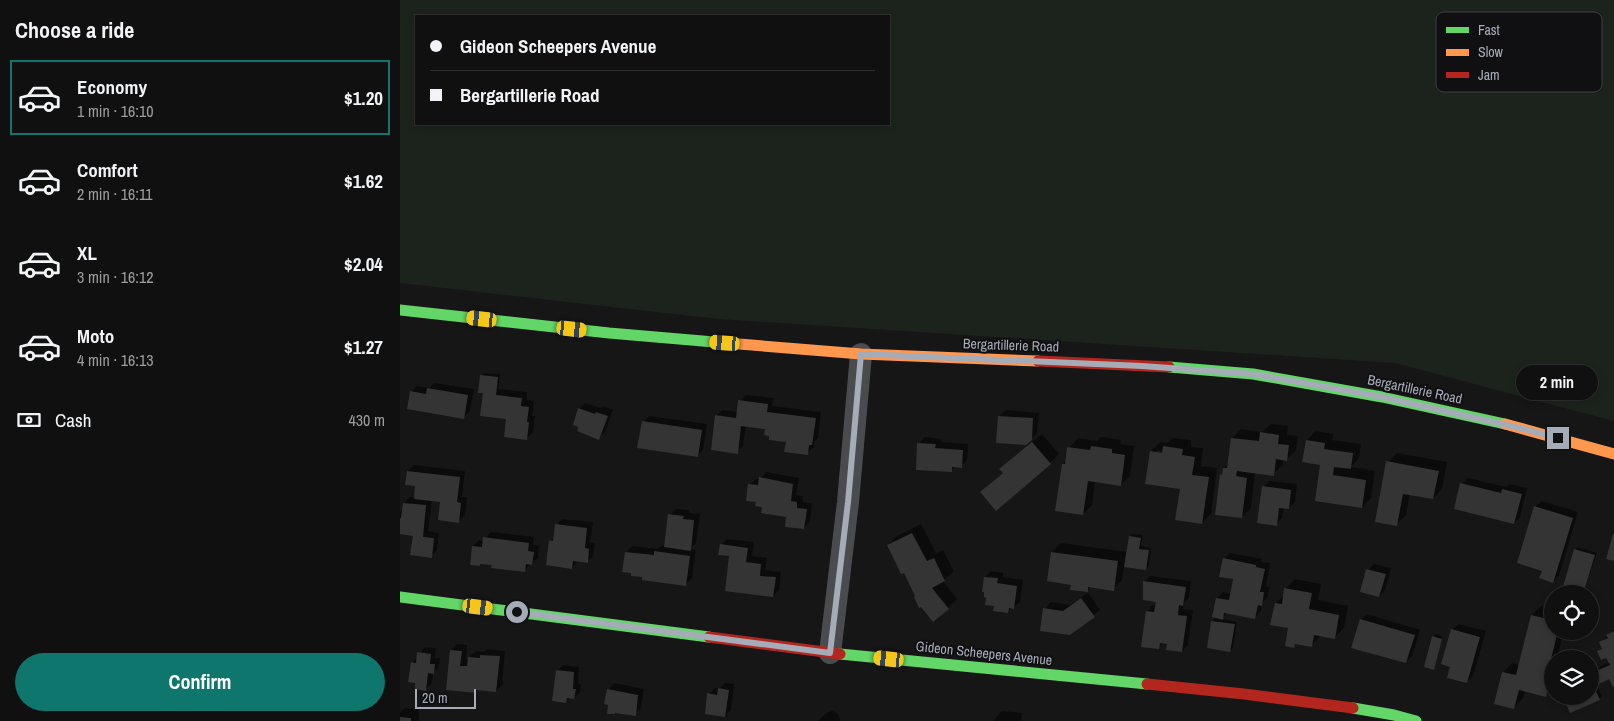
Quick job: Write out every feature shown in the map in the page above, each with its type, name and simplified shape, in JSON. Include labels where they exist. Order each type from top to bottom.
[{"type":"street","name":"Bergartillerie Road","points":[[400,310],[609,333],[861,354],[1142,366],[1253,374],[1382,397],[1511,425],[1614,454]]},
{"type":"street","points":[[830,653],[848,502],[861,354]]},
{"type":"street","name":"Gideon Scheepers Avenue","points":[[400,597],[830,653],[1320,703],[1394,715],[1416,721]]},
{"type":"shaded area","points":[[400,0],[1614,0],[1614,421],[1395,363],[719,319],[400,283]]},
{"type":"building","points":[[480,375],[498,377],[496,395],[522,398],[521,406],[529,407],[527,440],[504,437],[506,419],[480,416],[483,393],[478,393]]},
{"type":"building","points":[[427,388],[468,395],[464,419],[407,409],[410,391],[426,394]]},
{"type":"building","points":[[738,400],[768,404],[767,412],[816,418],[812,445],[809,445],[808,455],[784,452],[786,442],[769,440],[769,436],[764,435],[765,429],[741,426],[738,454],[711,450],[715,415],[736,418]]},
{"type":"building","points":[[578,408],[608,416],[599,440],[577,431],[578,427],[573,425]]},
{"type":"building","points":[[998,416],[1033,418],[1032,440],[1026,445],[996,443]]},
{"type":"building","points":[[642,421],[702,430],[698,457],[637,448]]},
{"type":"building","points":[[1260,432],[1279,435],[1278,444],[1289,445],[1287,461],[1276,459],[1274,476],[1237,471],[1236,476],[1247,478],[1242,518],[1215,515],[1220,474],[1222,475],[1223,468],[1227,468],[1231,438],[1259,441]]},
{"type":"building","points":[[1306,440],[1325,443],[1324,449],[1353,453],[1351,469],[1334,467],[1333,475],[1366,480],[1362,508],[1315,501],[1320,465],[1302,462]]},
{"type":"building","points":[[1032,442],[1051,464],[996,511],[980,492],[1003,473],[999,469]]},
{"type":"building","points":[[917,443],[936,444],[935,448],[963,450],[962,468],[952,467],[952,472],[916,470]]},
{"type":"building","points":[[1091,446],[1112,449],[1112,453],[1125,455],[1121,486],[1088,481],[1083,515],[1055,511],[1062,464],[1065,464],[1067,447],[1090,450]]},
{"type":"building","points":[[1163,446],[1183,449],[1182,455],[1195,457],[1192,475],[1209,477],[1202,524],[1175,520],[1180,489],[1145,484],[1150,451],[1162,453]]},
{"type":"building","points":[[1386,461],[1439,471],[1433,499],[1403,494],[1397,526],[1375,522]]},
{"type":"building","points":[[407,471],[460,477],[457,502],[461,503],[459,523],[438,520],[440,502],[414,499],[415,486],[405,485]]},
{"type":"building","points":[[759,477],[793,484],[791,501],[797,502],[797,508],[807,509],[804,529],[785,527],[786,517],[761,513],[762,507],[755,506],[756,502],[746,501],[748,484],[758,485]]},
{"type":"building","points":[[1460,483],[1501,493],[1502,489],[1522,494],[1514,524],[1454,509]]},
{"type":"building","points":[[1262,486],[1291,490],[1289,509],[1279,508],[1277,526],[1257,523]]},
{"type":"building","points":[[403,503],[426,505],[423,537],[434,538],[432,558],[410,555],[413,536],[400,534],[400,518]]},
{"type":"building","points":[[1534,506],[1573,518],[1553,583],[1539,578],[1542,571],[1517,563]]},
{"type":"building","points":[[668,514],[684,516],[683,519],[694,520],[691,551],[664,547]]},
{"type":"building","points":[[555,524],[587,528],[585,548],[589,549],[588,563],[573,561],[572,569],[546,565],[549,540],[553,541]]},
{"type":"building","points":[[912,533],[927,561],[934,558],[945,581],[932,588],[949,609],[933,622],[921,607],[919,608],[904,573],[901,574],[887,545]]},
{"type":"building","points":[[1614,534],[1614,561],[1606,559]]},
{"type":"building","points":[[1129,536],[1141,538],[1139,549],[1149,550],[1146,570],[1124,567]]},
{"type":"building","points":[[483,537],[529,543],[528,551],[534,552],[532,565],[526,564],[525,572],[491,568],[492,565],[470,565],[472,546],[482,547]]},
{"type":"building","points":[[720,544],[748,548],[746,562],[761,564],[760,576],[776,577],[773,597],[725,591],[729,556],[718,555]]},
{"type":"building","points":[[1574,549],[1595,555],[1586,585],[1563,585]]},
{"type":"building","points":[[654,551],[690,556],[686,586],[642,580],[642,577],[631,576],[631,573],[622,572],[625,552],[654,555]]},
{"type":"building","points":[[1051,552],[1118,561],[1114,591],[1088,587],[1088,592],[1070,590],[1071,585],[1047,581]]},
{"type":"building","points":[[1223,558],[1256,565],[1256,567],[1265,569],[1260,592],[1264,592],[1262,606],[1258,605],[1255,619],[1224,613],[1223,620],[1212,617],[1216,598],[1229,600],[1233,579],[1219,577]]},
{"type":"building","points":[[1366,569],[1386,574],[1379,597],[1360,592]]},
{"type":"building","points":[[984,577],[998,578],[997,583],[1017,586],[1014,609],[1009,608],[1008,613],[993,611],[994,606],[985,605],[986,598],[984,597],[984,592],[982,592]]},
{"type":"building","points":[[1143,581],[1186,587],[1183,606],[1179,605],[1178,615],[1187,616],[1182,652],[1166,650],[1167,644],[1160,643],[1159,649],[1141,647],[1146,611],[1154,612],[1156,602],[1143,600]]},
{"type":"building","points":[[1284,588],[1312,593],[1309,609],[1339,615],[1335,639],[1314,635],[1312,647],[1295,644],[1294,648],[1285,646],[1288,628],[1270,625],[1275,603],[1282,604]]},
{"type":"building","points":[[1081,598],[1095,617],[1070,635],[1040,631],[1043,608],[1063,611]]},
{"type":"building","points":[[1531,615],[1544,618],[1544,640],[1556,640],[1553,650],[1544,650],[1544,696],[1519,690],[1514,709],[1494,704],[1502,672],[1516,675]]},
{"type":"building","points":[[1360,619],[1415,635],[1406,663],[1351,648]]},
{"type":"building","points":[[1211,621],[1235,624],[1230,652],[1207,648]]},
{"type":"building","points":[[1451,629],[1480,637],[1467,683],[1447,678],[1450,667],[1441,664]]},
{"type":"building","points":[[1614,631],[1613,687],[1609,679],[1599,684],[1599,670],[1610,665],[1606,658],[1601,660],[1599,656],[1599,650],[1602,649],[1599,642],[1608,638],[1606,635]]},
{"type":"building","points":[[1432,636],[1442,639],[1434,670],[1424,667]]},
{"type":"building","points":[[450,650],[462,651],[460,666],[467,666],[468,657],[480,658],[480,655],[500,656],[496,692],[476,690],[476,693],[446,690]]},
{"type":"building","points":[[417,652],[431,654],[430,664],[435,664],[434,674],[428,673],[426,691],[415,689],[415,683],[408,682],[411,662],[416,663]]},
{"type":"building","points":[[556,670],[574,672],[573,689],[576,689],[574,699],[567,698],[566,703],[552,701]]},
{"type":"building","points":[[718,688],[729,690],[725,717],[705,714],[707,693],[717,695]]},
{"type":"building","points":[[607,689],[638,695],[636,716],[615,713],[607,714],[608,705],[604,704]]},
{"type":"building","points":[[1567,705],[1588,705],[1570,713]]},
{"type":"building","points":[[400,717],[411,718],[411,721],[400,721]]},
{"type":"traffic: fast","points":[[400,310],[609,333],[714,342]]},
{"type":"traffic: fast","points":[[1169,367],[1253,374],[1382,397],[1505,424]]},
{"type":"traffic: fast","points":[[400,597],[709,637]]},
{"type":"traffic: fast","points":[[840,654],[1147,684]]},
{"type":"traffic: fast","points":[[1353,708],[1416,721]]},
{"type":"traffic: slow","points":[[714,342],[861,354],[1038,361]]},
{"type":"traffic: slow","points":[[1505,424],[1614,454]]},
{"type":"traffic: jam","points":[[1038,361],[1169,367]]},
{"type":"traffic: jam","points":[[709,637],[840,654]]},
{"type":"traffic: jam","points":[[1147,684],[1353,708]]},
{"type":"route","points":[[517,612],[830,653],[848,502],[861,354],[1142,366],[1253,374],[1382,397],[1558,438]]}]
